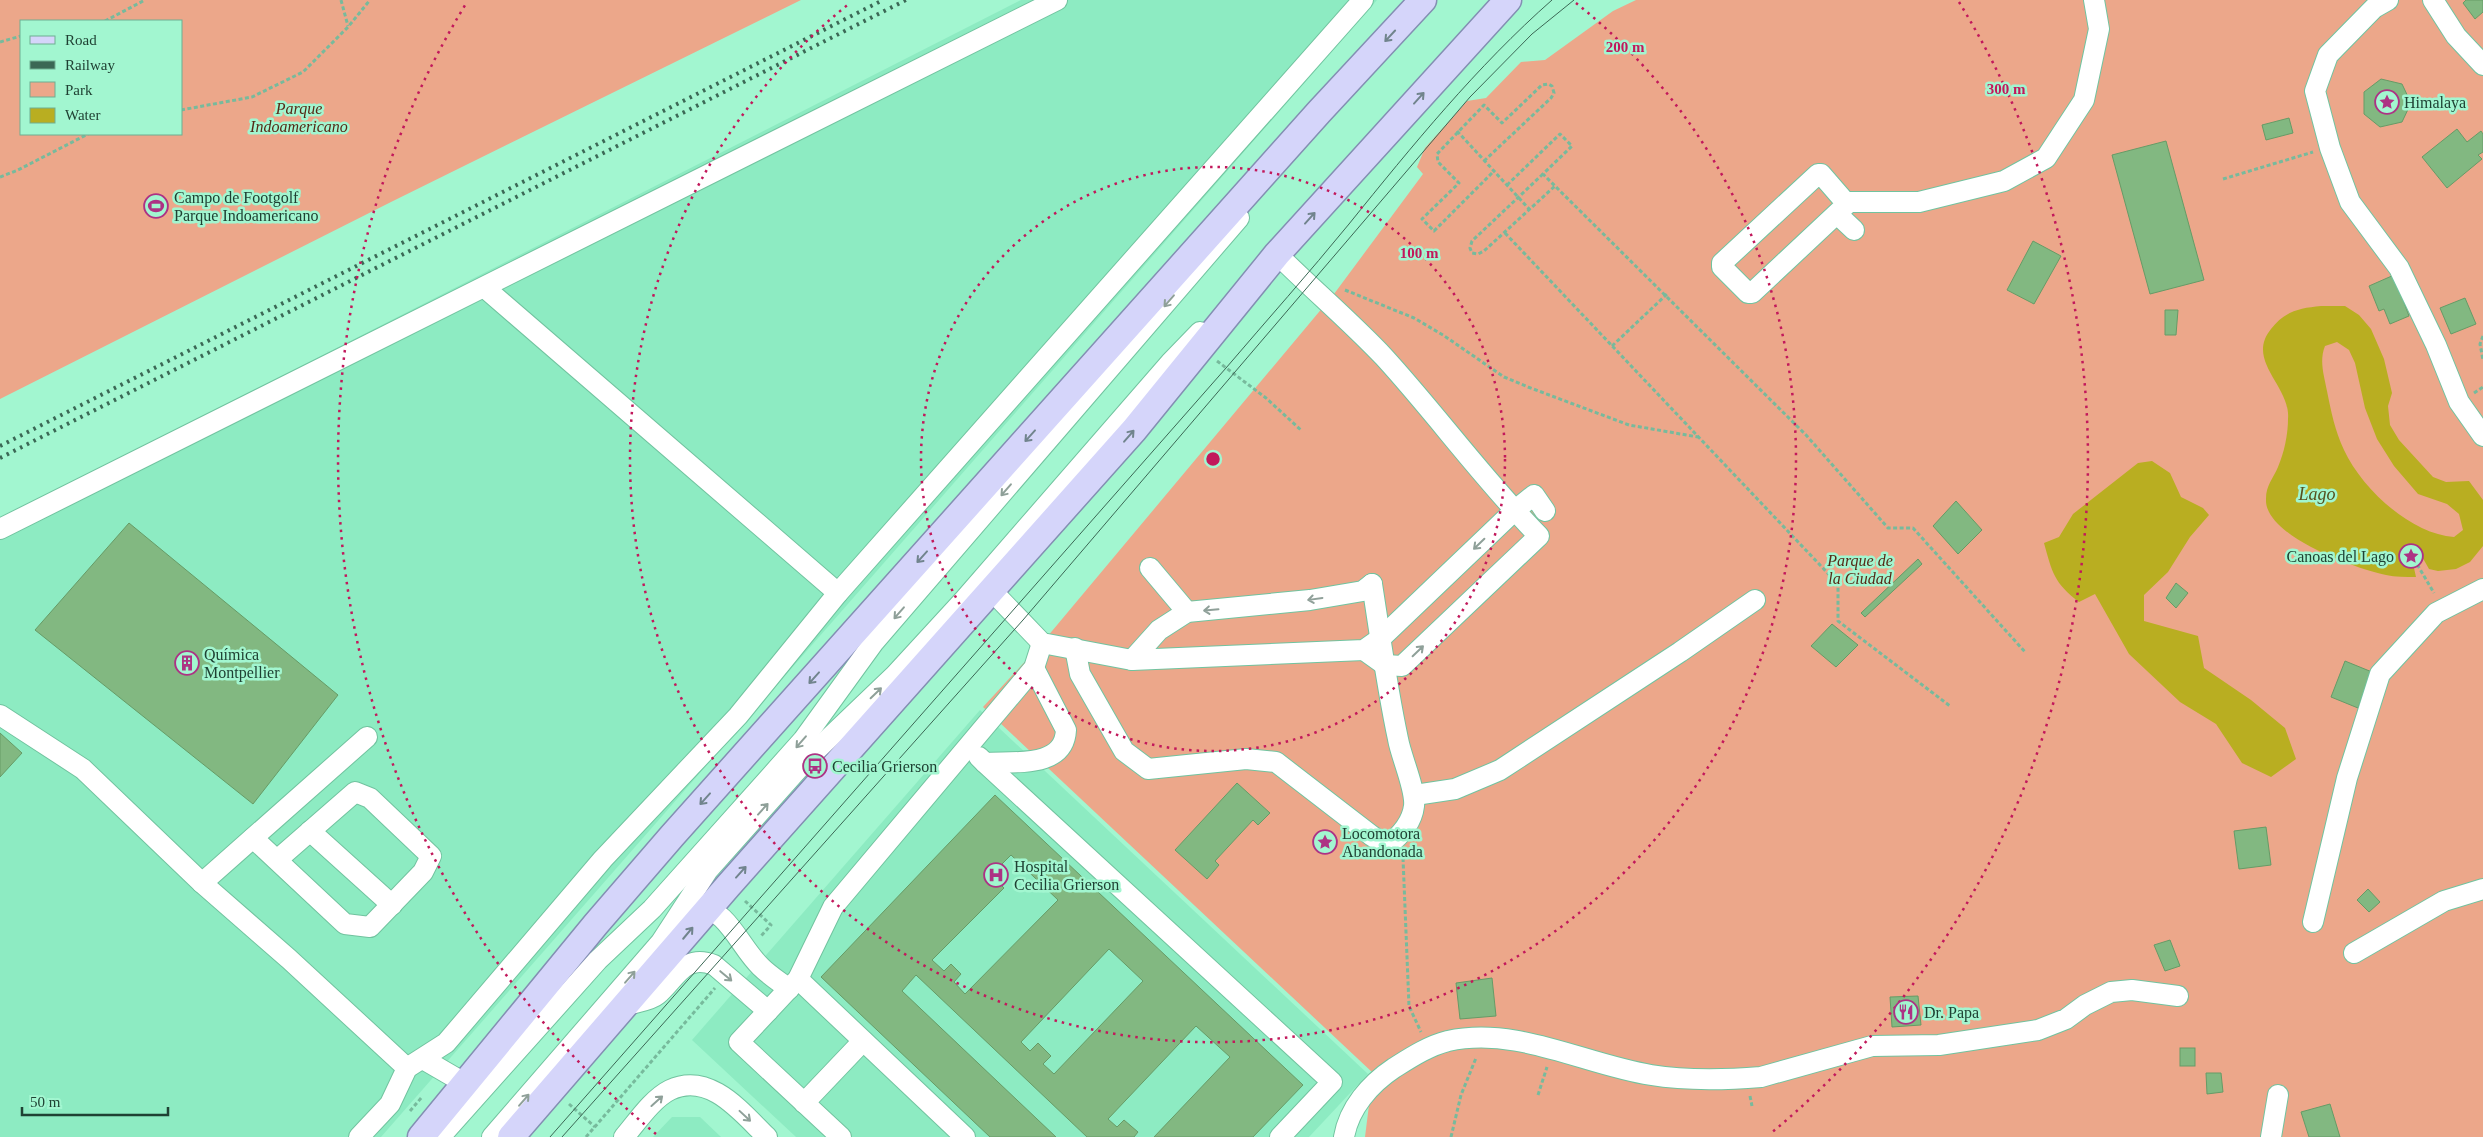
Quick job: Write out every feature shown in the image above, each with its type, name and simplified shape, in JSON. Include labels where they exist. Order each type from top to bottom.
[{"type":"main road","points":[[421,1137],[596,924],[1319,112],[1423,0]]},
{"type":"main road","points":[[512,1137],[627,1005],[698,905],[992,591],[1134,430],[1277,254],[1508,0]]},
{"type":"street","points":[[0,529],[485,288],[1057,0]]},
{"type":"street","points":[[359,1137],[390,1104],[415,1064],[446,1043],[603,859],[738,716],[838,593],[1363,0]]},
{"type":"street","points":[[1854,230],[1842,208],[1821,174],[1818,174],[1722,263],[1722,267],[1748,293],[1752,293],[1842,208],[1919,202],[2004,181],[2046,158],[2084,100],[2099,29],[2094,0]]},
{"type":"street","points":[[2388,0],[2374,8],[2328,55],[2315,91],[2330,148],[2350,202],[2399,268],[2436,345],[2459,402],[2483,436]]},
{"type":"street","points":[[2433,0],[2456,36],[2483,65]]},
{"type":"street","points":[[440,1137],[598,960],[652,909],[803,740],[874,642],[1223,239],[1319,112]]},
{"type":"street","points":[[492,1137],[661,942],[698,905],[708,870],[806,760],[895,675],[970,594],[1170,363],[1277,254],[1344,316],[1384,358],[1514,511],[1538,536],[1402,666],[1385,665],[1364,650]]},
{"type":"street","points":[[485,288],[838,593]]},
{"type":"street","points":[[992,591],[1042,643],[1132,660],[1364,650],[1381,638],[1514,511],[1534,495],[1545,511]]},
{"type":"street","points":[[1150,568],[1187,612]]},
{"type":"street","points":[[1075,648],[1080,674],[1124,751],[1148,768],[1246,759],[1276,762],[1387,846],[1402,833],[1410,822],[1415,795],[1398,740],[1372,584],[1363,591],[1310,600],[1187,612],[1159,630],[1132,660]]},
{"type":"street","points":[[2313,922],[2347,778],[2380,674],[2436,613],[2483,589]]},
{"type":"street","points":[[1415,795],[1455,789],[1500,770],[1680,652],[1755,600]]},
{"type":"street","points":[[841,1137],[739,1042],[793,984],[833,907],[1034,668],[1042,643]]},
{"type":"street","points":[[985,763],[1048,759],[1058,753],[1065,741],[1066,730],[1034,668]]},
{"type":"street","points":[[0,715],[83,769],[202,883],[289,959],[415,1064],[466,1084]]},
{"type":"street","points":[[202,883],[367,737]]},
{"type":"street","points":[[969,746],[985,763],[1332,1082],[1280,1137]]},
{"type":"street","points":[[253,838],[345,924],[370,927],[423,872],[431,856],[370,798],[355,792],[277,860]]},
{"type":"street","points":[[310,831],[392,905]]},
{"type":"street","points":[[2354,952],[2444,901],[2483,889]]},
{"type":"street","points":[[596,924],[652,909],[698,905],[733,929],[760,967],[793,984],[863,1041],[965,1137]]},
{"type":"street","points":[[627,1005],[655,997],[689,964],[704,962],[714,966],[768,1011]]},
{"type":"street","points":[[1344,1137],[1353,1110],[1371,1087],[1386,1073],[1429,1048],[1447,1042],[1484,1036],[1553,1049],[1588,1061],[1652,1075],[1692,1079],[1761,1077],[1872,1046],[1939,1045],[2038,1030],[2066,1019],[2085,1005],[2111,992],[2132,990],[2178,996]]},
{"type":"street","points":[[804,1103],[863,1041]]},
{"type":"street","points":[[624,1137],[654,1103],[669,1090],[686,1086],[704,1086],[723,1095],[767,1137]]},
{"type":"street","points":[[2271,1137],[2278,1096]]},
{"type":"path","points":[[107,20],[145,0]]},
{"type":"path","points":[[341,0],[348,27]]},
{"type":"path","points":[[182,110],[252,97],[303,72],[348,27],[370,0]]},
{"type":"path","points":[[0,42],[20,36]]},
{"type":"path","points":[[1484,161],[1551,98],[1554,93],[1552,86],[1548,84],[1542,85],[1502,123],[1484,105],[1457,131],[1437,154],[1438,162],[1459,182],[1422,219],[1434,231],[1494,171]]},
{"type":"path","points":[[1457,131],[1530,210]]},
{"type":"path","points":[[1507,186],[1560,134],[1572,146],[1472,241],[1470,248],[1472,253],[1478,254],[1484,251],[1555,186]]},
{"type":"path","points":[[0,177],[18,170],[86,135]]},
{"type":"path","points":[[2222,179],[2330,148]]},
{"type":"path","points":[[1542,174],[1667,294],[1724,356],[1806,435],[1888,528],[1913,528],[2026,653]]},
{"type":"path","points":[[1505,233],[1838,584],[1838,621],[1950,706]]},
{"type":"path","points":[[1344,290],[1414,318],[1443,334],[1504,377],[1528,387],[1629,425],[1698,437]]},
{"type":"path","points":[[1612,346],[1667,294]]},
{"type":"path","points":[[2483,336],[2480,344],[2483,360]]},
{"type":"path","points":[[1213,358],[1266,398],[1302,431]]},
{"type":"path","points":[[2414,559],[2444,609]]},
{"type":"path","points":[[1402,833],[1409,1006],[1429,1048]]},
{"type":"path","points":[[586,1137],[726,976]]},
{"type":"path","points":[[1451,1137],[1461,1095],[1484,1036]]},
{"type":"path","points":[[1538,1094],[1553,1049]]},
{"type":"shaded area","points":[[1021,0],[1377,0],[381,1137],[0,1137],[0,519]]},
{"type":"shaded area","name":"Hospital Cecilia Grierson","points":[[980,710],[1368,1074],[1309,1137],[796,1137],[692,1040]]},
{"type":"shaded area","points":[[672,1117],[700,1117],[721,1137],[653,1137]]},
{"type":"green space","name":"Parque Indoamericano","points":[[0,0],[801,0],[391,202],[0,399]]},
{"type":"green space","name":"Parque de la Ciudad","points":[[1636,0],[2483,0],[2483,1137],[1365,1137],[1373,1073],[983,707],[1042,643],[1334,294],[1423,174],[1417,167],[1425,148],[1467,101],[1486,98],[1521,62],[1545,60],[1613,11]]},
{"type":"water","name":"Lago","points":[[2345,306],[2359,315],[2371,329],[2384,359],[2392,393],[2388,406],[2390,425],[2399,440],[2433,477],[2446,482],[2469,481],[2483,500],[2483,546],[2470,562],[2456,569],[2438,571],[2429,569],[2420,553],[2412,551],[2407,555],[2407,561],[2414,568],[2416,577],[2397,577],[2372,572],[2314,549],[2295,538],[2280,526],[2269,513],[2266,494],[2282,456],[2288,419],[2287,407],[2283,396],[2266,363],[2263,352],[2264,341],[2276,323],[2287,314],[2313,307]],"holes":[[[2337,342],[2349,350],[2355,363],[2365,408],[2377,439],[2394,466],[2418,494],[2447,504],[2459,514],[2463,530],[2454,537],[2421,528],[2405,518],[2375,494],[2352,465],[2336,428],[2322,363],[2325,346]]]},
{"type":"water","points":[[2152,461],[2170,473],[2181,497],[2203,508],[2209,515],[2190,537],[2168,572],[2144,595],[2144,621],[2198,636],[2204,668],[2251,700],[2285,728],[2296,759],[2271,777],[2242,763],[2216,724],[2180,702],[2129,654],[2095,594],[2079,602],[2059,583],[2052,569],[2044,543],[2059,537],[2073,514],[2138,463]]},
{"type":"building","points":[[2466,0],[2483,0],[2483,12],[2475,19],[2463,3]]},
{"type":"building","points":[[2381,79],[2402,84],[2411,103],[2402,122],[2380,127],[2364,114],[2364,92]]},
{"type":"building","points":[[2289,118],[2293,133],[2266,140],[2262,125]]},
{"type":"building","points":[[2457,129],[2467,142],[2481,131],[2483,134],[2483,152],[2478,155],[2482,159],[2447,188],[2422,157]]},
{"type":"building","points":[[2166,141],[2204,280],[2150,294],[2112,155]]},
{"type":"building","points":[[2033,241],[2061,256],[2034,304],[2007,290]]},
{"type":"building","points":[[2394,275],[2409,316],[2390,324],[2384,309],[2379,311],[2369,286]]},
{"type":"building","points":[[2465,298],[2476,324],[2451,334],[2440,308]]},
{"type":"building","points":[[2165,310],[2178,310],[2176,335],[2165,335]]},
{"type":"building","points":[[1956,501],[1982,530],[1958,554],[1933,526]]},
{"type":"building","name":"Química Montpellier","points":[[129,523],[338,695],[253,804],[35,630]]},
{"type":"building","points":[[1918,559],[1922,564],[1865,617],[1861,613]]},
{"type":"building","points":[[2176,583],[2188,593],[2176,608],[2166,598]]},
{"type":"building","points":[[1832,624],[1858,645],[1836,667],[1811,646]]},
{"type":"building","points":[[2345,661],[2372,672],[2358,708],[2331,697]]},
{"type":"building","points":[[0,733],[22,753],[0,777]]},
{"type":"building","points":[[1237,783],[1270,813],[1258,825],[1253,820],[1215,861],[1219,865],[1207,879],[1175,850]]},
{"type":"building","points":[[995,795],[1303,1085],[1253,1137],[1154,1137],[1230,1057],[1196,1026],[1108,1119],[1117,1127],[1124,1120],[1138,1132],[1134,1137],[1087,1137],[916,975],[902,991],[1056,1137],[990,1137],[821,977]],"holes":[[[1011,855],[1058,900],[965,994],[954,982],[961,974],[951,964],[944,971],[932,960],[1004,888],[991,875]],[[1109,949],[1143,981],[1054,1074],[1043,1064],[1051,1056],[1038,1043],[1030,1051],[1021,1042]]]},
{"type":"building","points":[[2266,827],[2271,865],[2239,869],[2234,831]]},
{"type":"building","points":[[2368,889],[2380,902],[2369,912],[2357,900]]},
{"type":"building","points":[[2170,940],[2180,966],[2165,971],[2154,945]]},
{"type":"building","points":[[1492,978],[1496,1016],[1460,1019],[1456,983]]},
{"type":"building","points":[[1918,996],[1921,1025],[1892,1027],[1890,997]]},
{"type":"building","points":[[2180,1048],[2195,1048],[2195,1066],[2180,1066]]},
{"type":"building","points":[[2206,1073],[2221,1073],[2223,1092],[2207,1094]]},
{"type":"building","points":[[2330,1104],[2340,1137],[2309,1137],[2301,1112]]},
{"type":"tram line","points":[[550,1137],[1226,368],[1319,260],[1446,107],[1524,25],[1552,0]]},
{"type":"tram line","points":[[562,1137],[1023,620],[1470,97],[1532,34],[1574,0]]},
{"type":"railway","points":[[0,446],[883,0]]},
{"type":"railway","points":[[0,458],[906,0]]},
{"type":"place","name":"Himalaya","points":[[2387,102]]},
{"type":"place","name":"Campo de Footgolf Parque Indoamericano","points":[[156,206]]},
{"type":"place","name":"Canoas del Lago","points":[[2411,556]]},
{"type":"place","name":"Química Montpellier","points":[[187,663]]},
{"type":"place","name":"Cecilia Grierson","points":[[815,766]]},
{"type":"place","name":"Locomotora Abandonada","points":[[1325,842]]},
{"type":"place","name":"Hospital Cecilia Grierson","points":[[996,875]]},
{"type":"place","name":"Dr. Papa","points":[[1906,1012]]}]
